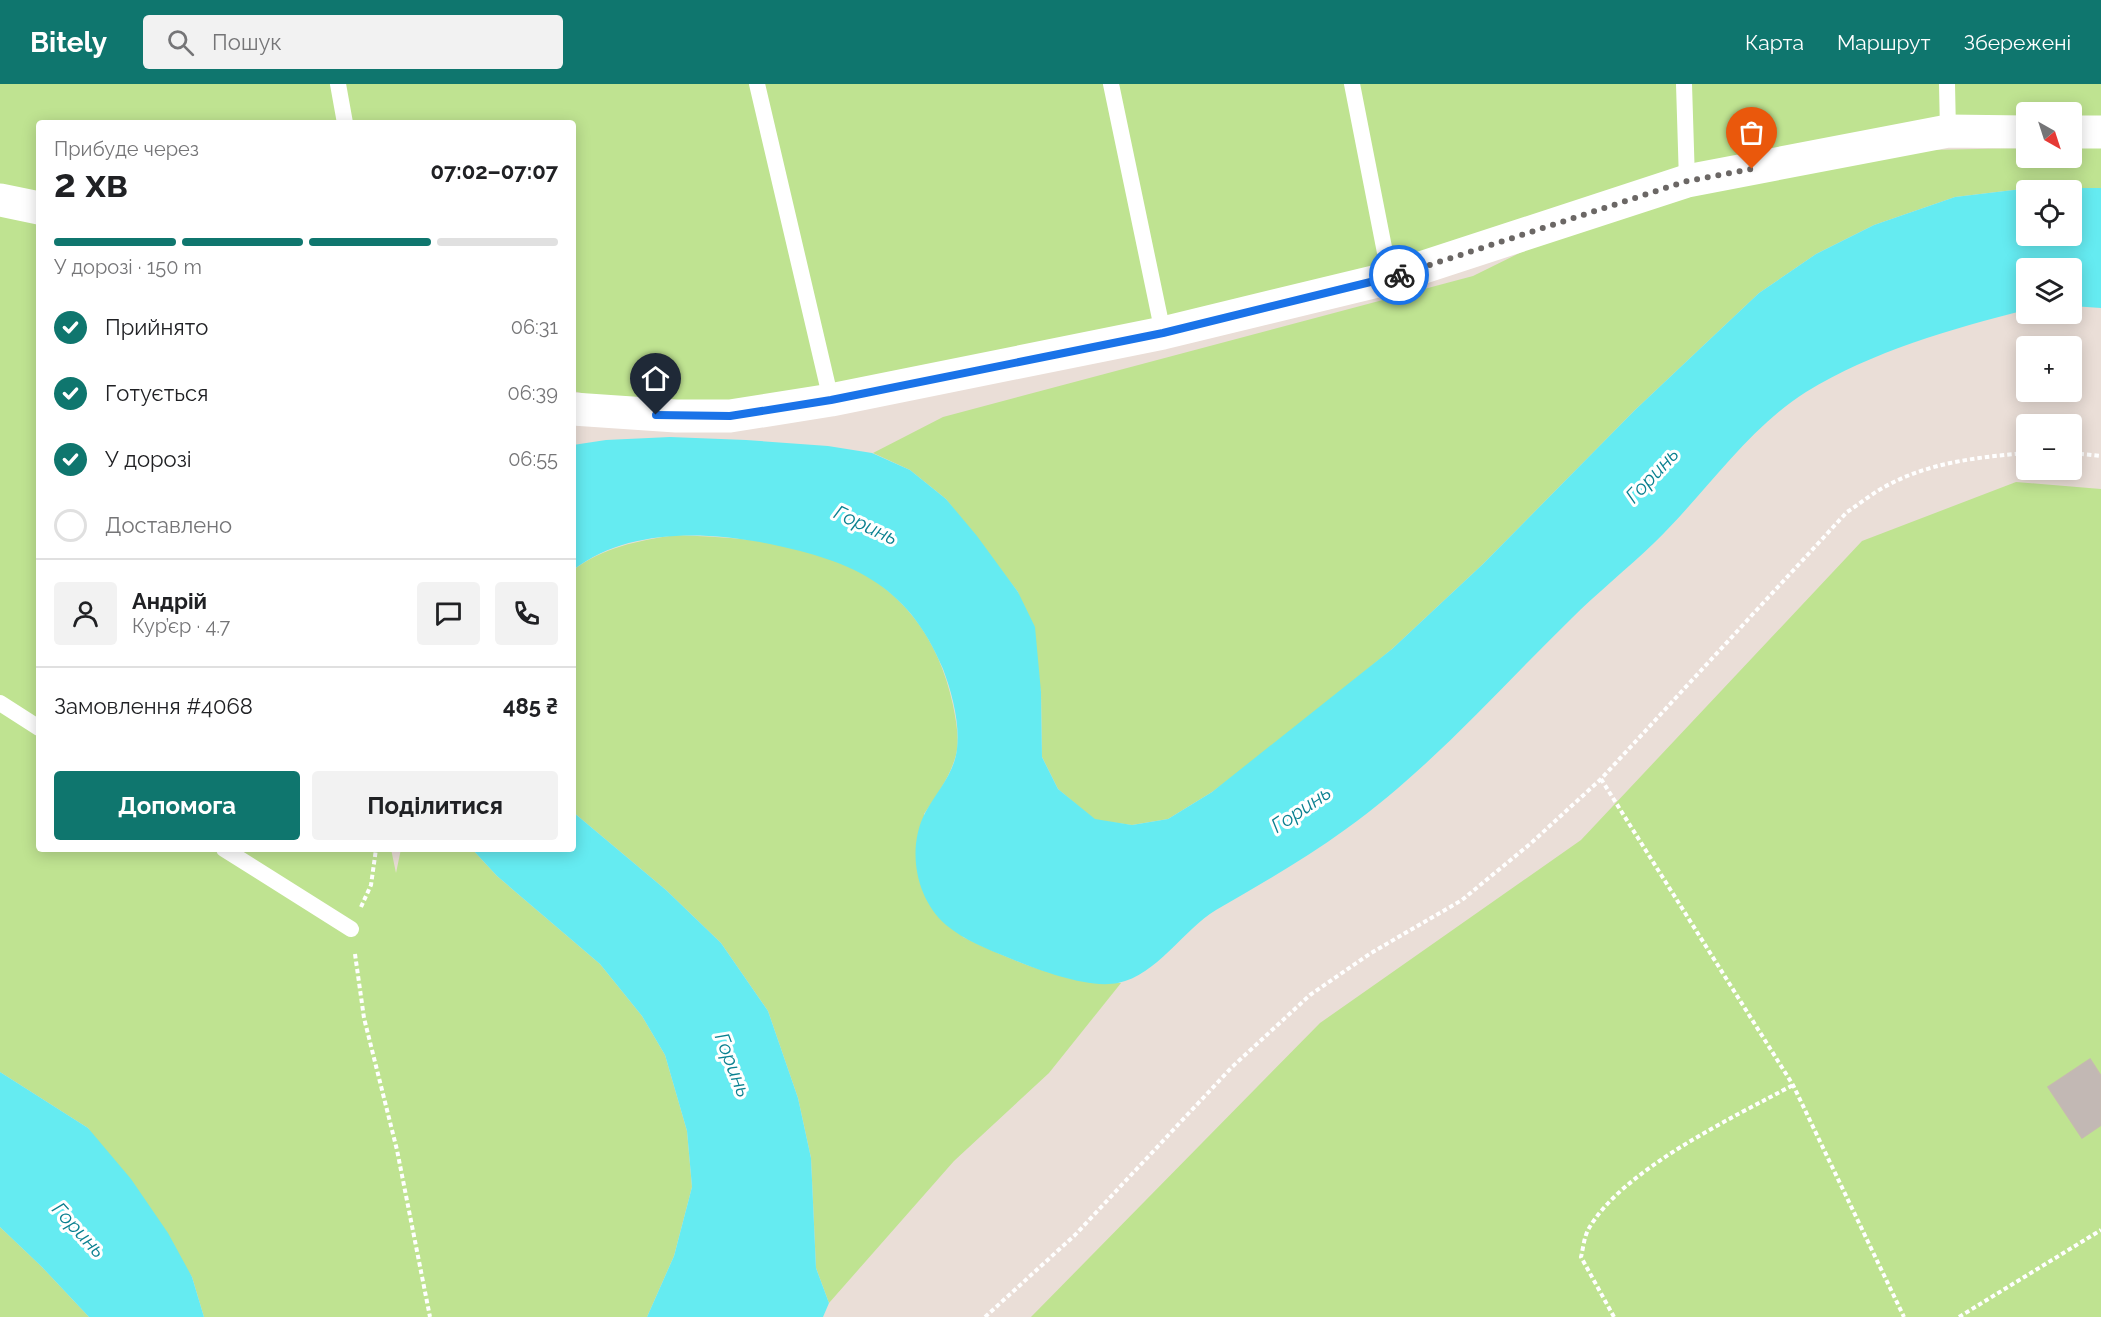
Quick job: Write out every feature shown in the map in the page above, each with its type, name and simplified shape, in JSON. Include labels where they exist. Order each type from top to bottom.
[{"type":"street","points":[[576,409],[676,416],[730,416],[831,400],[1163,333],[1390,278],[1687,181],[1948,131],[2016,132]]},
{"type":"street","points":[[2082,132],[2101,132]]},
{"type":"street","points":[[0,200],[36,207]]},
{"type":"lane","points":[[339,84],[345,120]]},
{"type":"lane","points":[[757,84],[831,400]]},
{"type":"lane","points":[[1111,84],[1163,333]]},
{"type":"lane","points":[[1352,84],[1390,278]]},
{"type":"lane","points":[[1684,84],[1687,181]]},
{"type":"lane","points":[[1947,84],[1948,131]]},
{"type":"lane","points":[[0,703],[36,726]]},
{"type":"lane","points":[[229,852],[351,929]]},
{"type":"path","points":[[985,1317],[1075,1235],[1232,1067],[1310,995],[1371,954],[1462,900],[1530,844],[1601,778],[1847,512],[1889,484],[1924,470],[1981,457],[2016,454]]},
{"type":"path","points":[[2082,454],[2101,456]]},
{"type":"path","points":[[1601,778],[1793,1085],[1904,1317]]},
{"type":"path","points":[[376,852],[371,885],[351,929],[364,1018],[396,1150],[430,1317]]},
{"type":"path","points":[[1614,1317],[1581,1257],[1587,1231],[1618,1193],[1684,1145],[1793,1085]]},
{"type":"path","points":[[1959,1317],[2101,1230]]},
{"type":"green space","points":[[0,84],[2101,84],[2101,121],[2082,121],[2082,102],[2016,102],[2016,121],[1946,121],[1387,268],[1160,323],[729,405],[617,401],[576,392],[576,120],[36,120],[36,852],[392,852],[396,873],[400,852],[475,852],[497,876],[600,964],[642,1016],[665,1055],[687,1131],[692,1187],[674,1256],[647,1317],[204,1317],[192,1277],[88,1128],[0,1072]]},
{"type":"green space","points":[[2082,147],[2101,148],[2101,188],[2082,188],[2082,180],[2016,180],[2016,190],[1955,197],[1874,225],[1816,254],[1759,293],[1635,410],[1483,564],[1392,649],[1265,753],[1212,792],[1168,819],[1132,825],[1095,820],[1058,789],[1042,757],[1041,692],[1018,592],[946,499],[910,470],[873,453],[943,417],[1473,276],[1550,238],[1693,194],[1929,150],[2016,148],[2016,168],[2082,168]]},
{"type":"green space","points":[[2016,482],[2101,489],[2101,1317],[1031,1317],[1320,1023],[1581,840],[1862,541]]},
{"type":"green space","points":[[675,535],[757,541],[797,548],[836,560],[859,571],[880,584],[898,600],[914,617],[938,658],[953,705],[958,736],[956,755],[947,778],[924,814],[963,937],[1020,962],[1060,975],[1080,980],[1121,983],[1049,1073],[954,1161],[829,1303],[816,1268],[811,1158],[798,1098],[768,1011],[721,943],[666,890],[576,815],[576,568],[609,550]]},
{"type":"green space","points":[[0,1227],[42,1267],[89,1317],[0,1317]]},
{"type":"water","name":"Горинь","points":[[2082,188],[2101,188],[2101,308],[2082,307],[2082,258],[2016,258],[2016,313],[1941,333],[1885,353],[1832,377],[1806,392],[1785,407],[1745,443],[1654,543],[1581,609],[1435,755],[1377,806],[1298,861],[1216,910],[1145,971],[1118,983],[1078,981],[1034,968],[992,951],[968,940],[946,925],[927,901],[917,872],[916,841],[925,813],[949,774],[955,758],[958,739],[956,719],[943,669],[928,639],[911,614],[892,595],[871,579],[847,566],[791,549],[736,538],[687,535],[639,541],[615,547],[576,568],[576,445],[606,440],[670,437],[828,446],[872,453],[910,470],[946,499],[977,536],[1018,592],[1035,627],[1041,692],[1042,757],[1058,789],[1095,819],[1132,825],[1168,819],[1212,792],[1392,649],[1483,564],[1635,410],[1759,293],[1816,254],[1874,225],[1955,197],[2016,190],[2016,246],[2082,246]]},
{"type":"water","name":"Горинь","points":[[576,815],[666,890],[721,943],[768,1011],[798,1098],[811,1158],[816,1268],[829,1303],[823,1317],[647,1317],[674,1256],[692,1187],[687,1131],[665,1055],[642,1016],[600,964],[497,876],[475,852],[576,852]]},
{"type":"water","name":"Горинь","points":[[0,1072],[88,1128],[131,1179],[168,1233],[192,1277],[204,1317],[89,1317],[0,1227]]},
{"type":"building","points":[[2090,1059],[2101,1076],[2101,1125],[2082,1138],[2048,1087]]},
{"type":"way so far","points":[[1399,275],[1687,181],[1752,169]]},
{"type":"route","points":[[656,415],[730,416],[831,400],[1163,333],[1399,275]]}]
